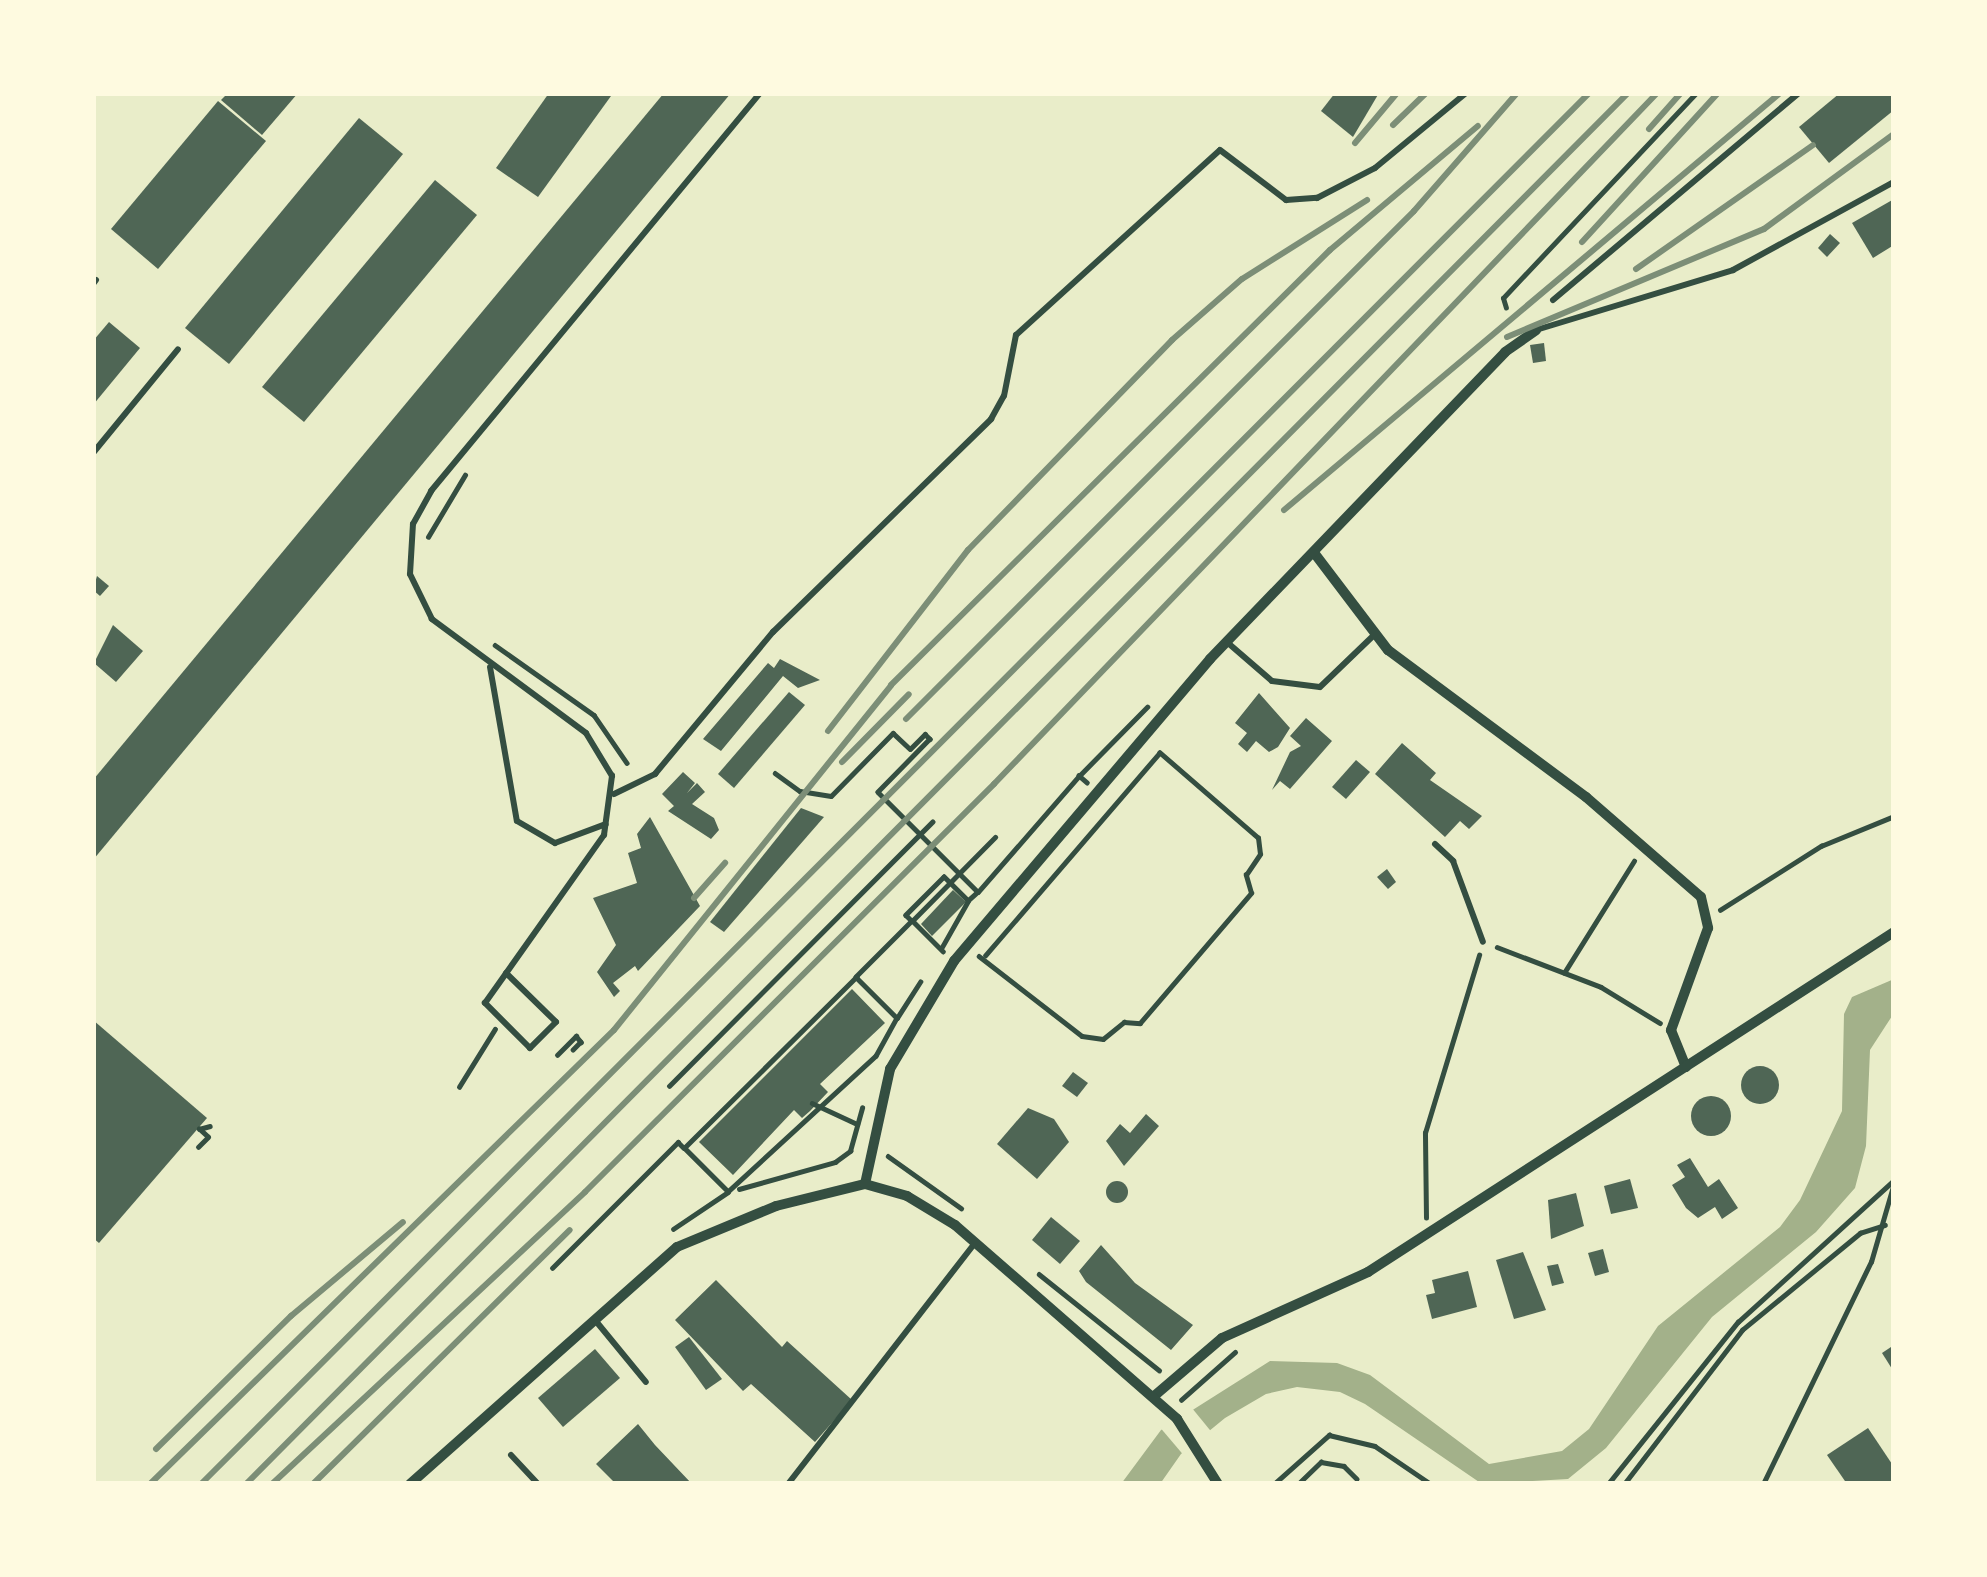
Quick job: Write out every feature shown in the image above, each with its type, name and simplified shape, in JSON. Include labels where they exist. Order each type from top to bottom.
[{"type":"street","points":[[865,1184],[890,1069],[955,961],[1228,643],[1505,352],[1536,330]]},
{"type":"street","points":[[1315,554],[1374,635],[1701,897],[1710,916],[1671,1030],[1686,1067]]},
{"type":"street","points":[[1153,1396],[1222,1338],[1355,1280],[1894,932]]},
{"type":"street","points":[[410,1484],[593,1318],[706,1231],[865,1184],[921,1202],[975,1243],[1153,1396],[1201,1448],[1218,1484]]},
{"type":"lane","points":[[506,973],[556,1022],[530,1048],[485,1003],[609,822],[614,794],[593,740],[440,628],[418,598],[408,561],[418,512],[760,93]]},
{"type":"lane","points":[[614,794],[651,777],[773,632],[991,419],[1004,396],[1016,335],[1220,150],[1286,200],[1317,198],[1388,159],[1466,93]]},
{"type":"lane","points":[[1553,300],[1799,93]]},
{"type":"lane","points":[[1536,330],[1733,270],[1894,182]]},
{"type":"lane","points":[[93,453],[178,349]]},
{"type":"lane","points":[[1228,643],[1272,681],[1320,687],[1374,635]]},
{"type":"lane","points":[[490,664],[520,824],[560,843],[609,822]]},
{"type":"lane","points":[[1435,844],[1453,861],[1483,942]]},
{"type":"lane","points":[[788,1484],[975,1243]]},
{"type":"lane","points":[[593,1318],[646,1382]]},
{"type":"lane","points":[[511,1455],[538,1484]]},
{"type":"path","points":[[1506,308],[1503,298],[1696,93]]},
{"type":"path","points":[[427,546],[438,512],[472,466]]},
{"type":"path","points":[[478,634],[594,715],[627,763]]},
{"type":"path","points":[[775,773],[800,791],[831,796],[893,733],[910,749],[926,734],[926,743],[878,792],[978,892]]},
{"type":"path","points":[[972,960],[986,956],[1160,753],[1258,838],[1260,854],[1246,875],[1252,892],[1140,1023],[1124,1022],[1102,1040],[1082,1036],[986,956]]},
{"type":"path","points":[[955,961],[906,915],[944,877],[968,901],[1079,776]]},
{"type":"path","points":[[1710,916],[1821,846],[1894,816]]},
{"type":"path","points":[[669,1086],[932,822]]},
{"type":"path","points":[[684,1148],[995,837]]},
{"type":"path","points":[[1564,973],[1643,849]]},
{"type":"path","points":[[1426,1235],[1425,1133],[1483,942],[1564,973],[1671,1030]]},
{"type":"path","points":[[736,1190],[876,1056],[898,1018],[856,977]]},
{"type":"path","points":[[459,1087],[496,1028]]},
{"type":"path","points":[[556,1043],[560,1053],[576,1036],[581,1042],[573,1050]]},
{"type":"path","points":[[872,1073],[876,1056]]},
{"type":"path","points":[[1894,1068],[1894,1143]]},
{"type":"path","points":[[552,1268],[678,1142],[728,1192],[736,1190],[836,1162],[850,1151],[868,1090]]},
{"type":"path","points":[[812,1102],[820,1110],[860,1125]]},
{"type":"path","points":[[198,1147],[208,1136],[199,1129],[210,1126]]},
{"type":"path","points":[[885,1145],[902,1168],[974,1218]]},
{"type":"path","points":[[1763,1484],[1885,1225],[1894,1180]]},
{"type":"path","points":[[1608,1484],[1726,1334],[1894,1180]]},
{"type":"path","points":[[1624,1484],[1742,1330],[1860,1233],[1885,1225]]},
{"type":"path","points":[[1026,1262],[1153,1372],[1160,1370]]},
{"type":"path","points":[[1274,1484],[1329,1436],[1375,1446],[1431,1484]]},
{"type":"path","points":[[1299,1484],[1321,1462],[1344,1466],[1357,1479]]},
{"type":"path","points":[[1299,1484],[1357,1479],[1377,1484]]},
{"type":"shaded area","points":[[1894,979],[1894,1013],[1870,1050],[1866,1146],[1855,1188],[1816,1232],[1712,1317],[1606,1448],[1568,1479],[1482,1484],[1365,1404],[1340,1392],[1297,1387],[1266,1394],[1225,1418],[1181,1454],[1160,1484],[1121,1484],[1161,1430],[1270,1361],[1337,1363],[1370,1375],[1489,1464],[1562,1451],[1589,1429],[1658,1326],[1780,1227],[1800,1200],[1842,1111],[1844,1014],[1852,997]]},
{"type":"pier","points":[[1187,1402],[1214,1435],[1186,1458],[1158,1425]]},
{"type":"building","points":[[228,93],[298,93],[262,135],[221,100]]},
{"type":"building","points":[[549,93],[611,96],[538,197],[496,168]]},
{"type":"building","points":[[664,93],[731,93],[93,860],[93,780]]},
{"type":"building","points":[[1335,93],[1379,93],[1353,137],[1321,111]]},
{"type":"building","points":[[1840,93],[1894,93],[1894,110],[1829,163],[1799,127]]},
{"type":"building","points":[[218,101],[266,141],[158,269],[111,229]]},
{"type":"building","points":[[359,118],[403,154],[229,364],[185,328]]},
{"type":"building","points":[[435,180],[477,215],[304,422],[262,387]]},
{"type":"building","points":[[1894,199],[1894,245],[1873,258],[1852,223]]},
{"type":"building","points":[[1830,234],[1840,243],[1827,257],[1818,248]]},
{"type":"building","points":[[109,322],[140,348],[93,405],[93,341]]},
{"type":"building","points":[[1544,343],[1546,361],[1533,363],[1530,345]]},
{"type":"building","points":[[97,576],[109,586],[100,596],[93,590]]},
{"type":"building","points":[[113,625],[143,651],[116,682],[94,663]]},
{"type":"building","points":[[780,659],[820,680],[798,688],[783,676],[721,751],[703,739],[768,663],[774,668]]},
{"type":"building","points":[[789,692],[805,705],[734,788],[718,774]]},
{"type":"building","points":[[1259,693],[1290,728],[1278,747],[1269,752],[1256,741],[1247,752],[1238,744],[1247,733],[1235,723]]},
{"type":"building","points":[[1306,718],[1332,741],[1290,789],[1280,781],[1272,790],[1290,752],[1301,746],[1290,736]]},
{"type":"building","points":[[1402,743],[1436,773],[1430,780],[1482,816],[1469,829],[1460,821],[1445,837],[1375,774]]},
{"type":"building","points":[[1356,760],[1370,772],[1346,799],[1332,787]]},
{"type":"building","points":[[683,772],[695,783],[687,793],[697,783],[705,792],[692,804],[714,818],[719,830],[711,839],[668,811],[674,806],[662,794]]},
{"type":"building","points":[[801,808],[824,817],[724,932],[710,922]]},
{"type":"building","points":[[650,817],[700,906],[638,971],[635,966],[613,983],[620,991],[614,997],[597,972],[616,945],[593,898],[637,883],[628,853],[641,848],[637,834]]},
{"type":"building","points":[[1387,869],[1396,882],[1388,889],[1377,877]]},
{"type":"building","points":[[953,890],[966,902],[932,936],[921,924]]},
{"type":"building","points":[[852,989],[885,1023],[820,1084],[828,1092],[810,1111],[802,1118],[794,1110],[733,1175],[699,1142]]},
{"type":"building","points":[[93,1020],[207,1118],[99,1243],[93,1238]]},
{"type":"building","points":[[1760,1066],[1773,1072],[1779,1085],[1773,1098],[1760,1104],[1747,1098],[1741,1085],[1747,1072]]},
{"type":"building","points":[[1073,1072],[1088,1083],[1077,1097],[1062,1086]]},
{"type":"building","points":[[1711,1096],[1725,1102],[1731,1116],[1725,1130],[1711,1136],[1697,1130],[1691,1116],[1697,1102]]},
{"type":"building","points":[[1028,1108],[1054,1119],[1069,1142],[1037,1179],[997,1144]]},
{"type":"building","points":[[1146,1114],[1159,1126],[1124,1166],[1106,1141],[1120,1124],[1130,1133]]},
{"type":"building","points":[[1690,1158],[1708,1187],[1719,1179],[1738,1208],[1722,1219],[1715,1207],[1698,1218],[1686,1208],[1672,1185],[1685,1177],[1677,1165]]},
{"type":"building","points":[[1630,1179],[1638,1208],[1611,1214],[1604,1186]]},
{"type":"building","points":[[1117,1181],[1128,1192],[1117,1203],[1106,1192]]},
{"type":"building","points":[[1576,1193],[1584,1226],[1551,1239],[1548,1200]]},
{"type":"building","points":[[1051,1217],[1080,1241],[1060,1264],[1032,1240]]},
{"type":"building","points":[[1101,1245],[1135,1283],[1193,1325],[1171,1350],[1086,1282],[1079,1271]]},
{"type":"building","points":[[1603,1249],[1609,1272],[1595,1276],[1588,1253]]},
{"type":"building","points":[[1523,1252],[1546,1310],[1514,1319],[1496,1260]]},
{"type":"building","points":[[1558,1264],[1564,1283],[1552,1286],[1547,1266]]},
{"type":"building","points":[[1468,1271],[1477,1307],[1432,1319],[1426,1295],[1435,1293],[1432,1280]]},
{"type":"building","points":[[716,1280],[782,1347],[787,1341],[852,1400],[815,1442],[751,1384],[743,1391],[675,1320]]},
{"type":"building","points":[[689,1337],[722,1379],[706,1390],[675,1347]]},
{"type":"building","points":[[1894,1345],[1894,1372],[1882,1353]]},
{"type":"building","points":[[595,1349],[620,1378],[563,1427],[538,1398]]},
{"type":"building","points":[[638,1424],[692,1484],[616,1484],[596,1464]]},
{"type":"building","points":[[1868,1428],[1894,1467],[1894,1484],[1847,1484],[1827,1455]]},
{"type":"railway","points":[[1355,143],[1397,93]]},
{"type":"railway","points":[[1393,125],[1426,93]]},
{"type":"railway","points":[[906,719],[1414,211],[1517,93]]},
{"type":"railway","points":[[201,1484],[1589,93]]},
{"type":"railway","points":[[246,1484],[1628,93]]},
{"type":"railway","points":[[272,1484],[585,1192],[994,784],[1657,93]]},
{"type":"railway","points":[[1649,129],[1681,93]]},
{"type":"railway","points":[[1582,242],[1718,93]]},
{"type":"railway","points":[[1284,510],[1780,93]]},
{"type":"railway","points":[[150,1484],[614,1030],[891,685],[1330,250],[1478,126]]},
{"type":"railway","points":[[1507,337],[1764,229],[1894,134]]},
{"type":"railway","points":[[1636,269],[1813,145]]},
{"type":"railway","points":[[828,731],[968,550],[1172,340],[1242,279],[1367,200]]},
{"type":"railway","points":[[842,762],[909,694]]},
{"type":"railway","points":[[694,898],[725,863]]},
{"type":"railway","points":[[156,1449],[291,1316],[403,1222]]},
{"type":"railway","points":[[313,1484],[570,1230]]}]
